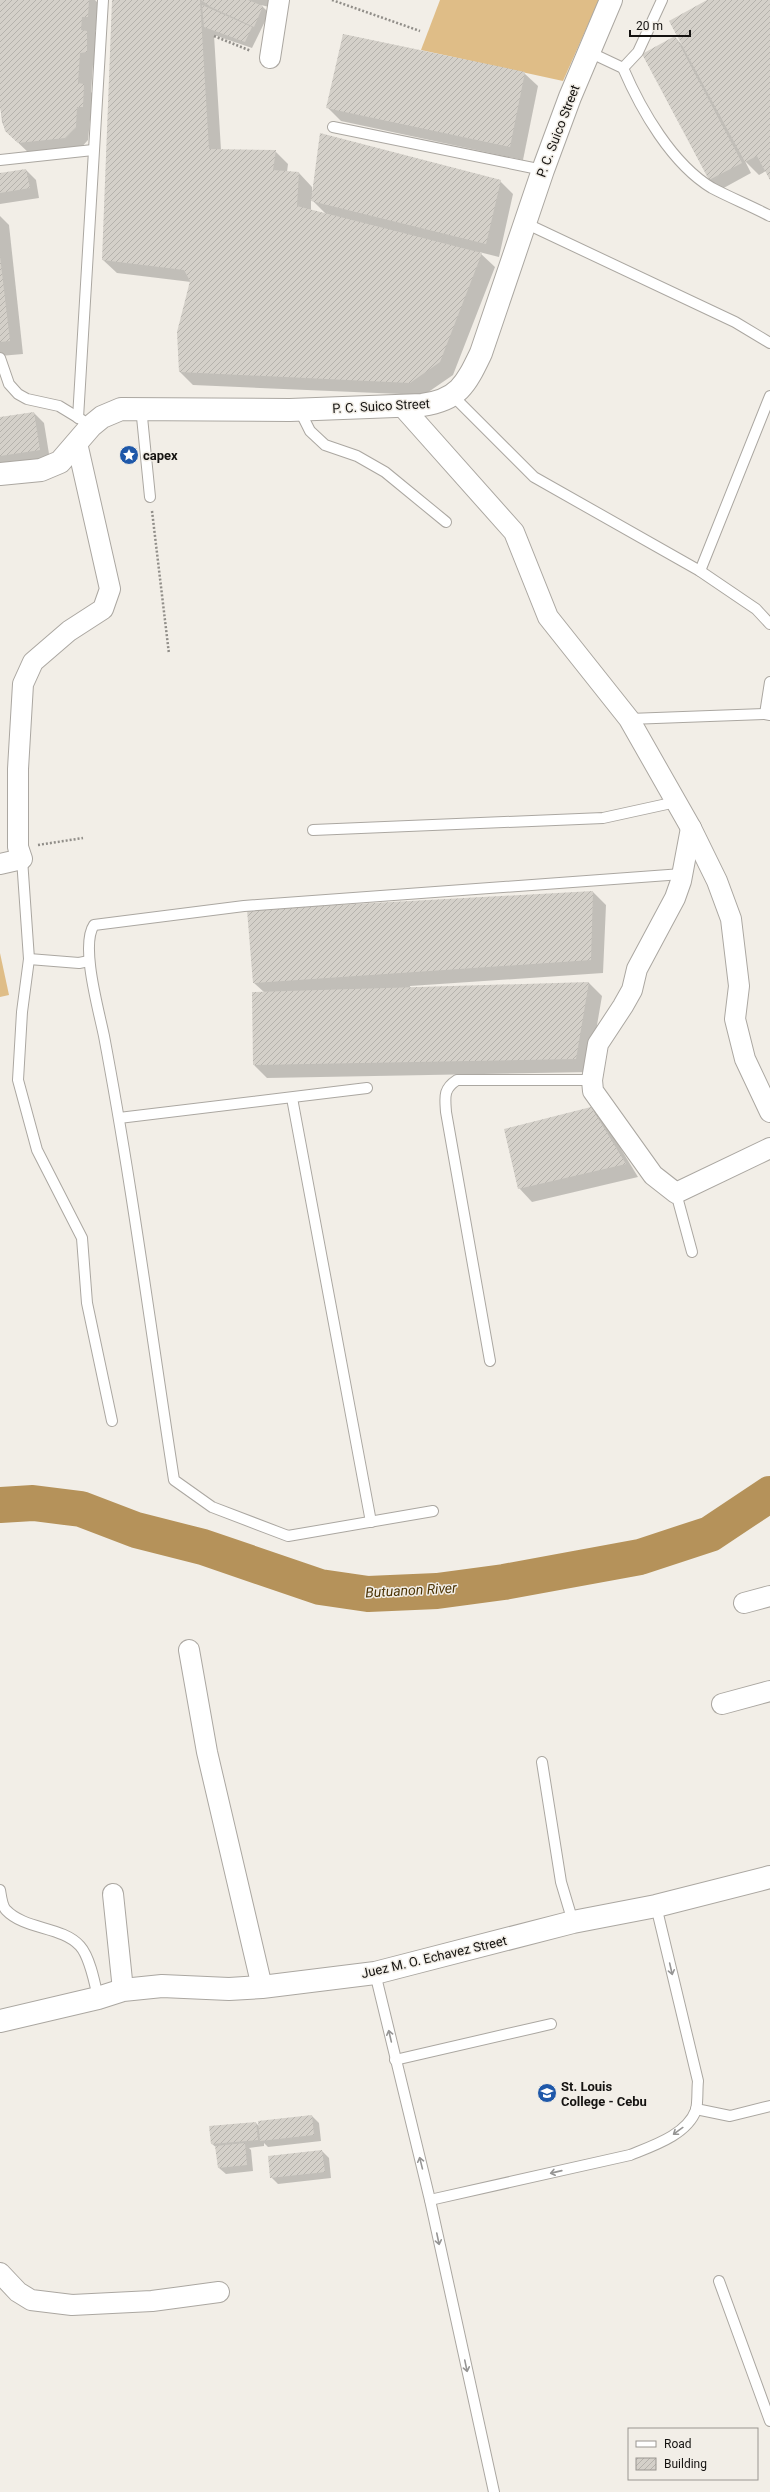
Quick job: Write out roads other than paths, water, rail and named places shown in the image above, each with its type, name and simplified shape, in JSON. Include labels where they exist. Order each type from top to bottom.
[{"type":"street","points":[[270,58],[279,0]]},
{"type":"street","name":"P. C. Suico Street","points":[[0,474],[41,470],[60,462],[77,443],[84,422],[102,417],[121,409],[141,407],[300,409],[440,402],[453,396],[472,372],[481,353],[542,170],[611,0]]},
{"type":"street","points":[[401,405],[514,532],[548,617],[629,720],[691,828],[717,881],[730,919],[739,986],[735,1019],[745,1059],[770,1112]]},
{"type":"street","points":[[0,864],[20,853],[18,769],[23,684],[33,662],[69,631],[103,609],[110,589],[77,443]]},
{"type":"street","points":[[691,828],[682,874],[675,898],[637,969],[632,990],[598,1044],[592,1080],[593,1091],[653,1175],[676,1193],[770,1148]]},
{"type":"street","points":[[744,1604],[770,1596]]},
{"type":"street","points":[[189,1650],[207,1752],[262,1987]]},
{"type":"street","points":[[722,1704],[770,1691]]},
{"type":"street","name":"Juez M. O. Echavez Street","points":[[0,2021],[98,1998],[123,1990],[162,1986],[229,1989],[262,1987],[375,1973],[573,1922],[656,1906],[770,1877]]},
{"type":"street","points":[[113,1894],[123,1990]]},
{"type":"street","points":[[0,2273],[18,2292],[31,2300],[72,2305],[152,2301],[219,2292]]},
{"type":"lane","points":[[84,422],[93,150],[103,0]]},
{"type":"lane","points":[[623,68],[638,52],[662,0]]},
{"type":"lane","points":[[589,52],[623,68],[632,88],[670,152],[683,166],[712,187],[770,216]]},
{"type":"lane","points":[[333,127],[542,170]]},
{"type":"lane","points":[[0,160],[93,150]]},
{"type":"lane","points":[[525,223],[735,322],[770,343]]},
{"type":"lane","points":[[0,358],[9,384],[18,394],[27,399],[59,406],[84,422]]},
{"type":"lane","points":[[453,396],[534,477],[700,571],[756,609],[770,624]]},
{"type":"lane","points":[[700,571],[770,396]]},
{"type":"lane","points":[[141,407],[150,497]]},
{"type":"lane","points":[[300,409],[310,431],[325,445],[357,456],[385,472],[446,522]]},
{"type":"lane","points":[[629,720],[768,715],[770,682]]},
{"type":"lane","points":[[313,830],[603,818],[676,802]]},
{"type":"lane","points":[[20,853],[29,959],[22,1012],[18,1080],[37,1150],[82,1238],[87,1303],[112,1421]]},
{"type":"lane","points":[[433,1511],[288,1536],[212,1507],[174,1480],[119,1118],[89,961],[88,937],[94,925],[244,906],[682,874]]},
{"type":"lane","points":[[29,959],[79,963],[89,961]]},
{"type":"lane","points":[[490,1361],[446,1112],[445,1092],[450,1085],[458,1080],[592,1080]]},
{"type":"lane","points":[[119,1118],[367,1088]]},
{"type":"lane","points":[[292,1098],[371,1522]]},
{"type":"lane","points":[[676,1193],[692,1252]]},
{"type":"lane","points":[[542,1762],[561,1882],[573,1922]]},
{"type":"lane","points":[[0,1890],[5,1910],[14,1916],[72,1940],[81,1947],[91,1970],[98,1998]]},
{"type":"lane","points":[[430,2200],[630,2155],[660,2143],[688,2123],[696,2109],[698,2081],[656,1906]]},
{"type":"lane","points":[[375,1973],[430,2200],[494,2492]]},
{"type":"lane","points":[[395,2060],[551,2024]]},
{"type":"lane","points":[[696,2109],[730,2116],[770,2106]]},
{"type":"lane","points":[[719,2281],[770,2421]]},
{"type":"waterway","name":"Butuanon River","points":[[0,1505],[33,1503],[81,1509],[136,1530],[203,1547],[320,1587],[368,1594],[437,1591],[504,1582],[640,1557],[710,1534],[770,1494]]},
{"type":"place","name":"capex","points":[[129,455]]},
{"type":"place","name":"St. Louis College - Cebu","points":[[547,2093]]}]
